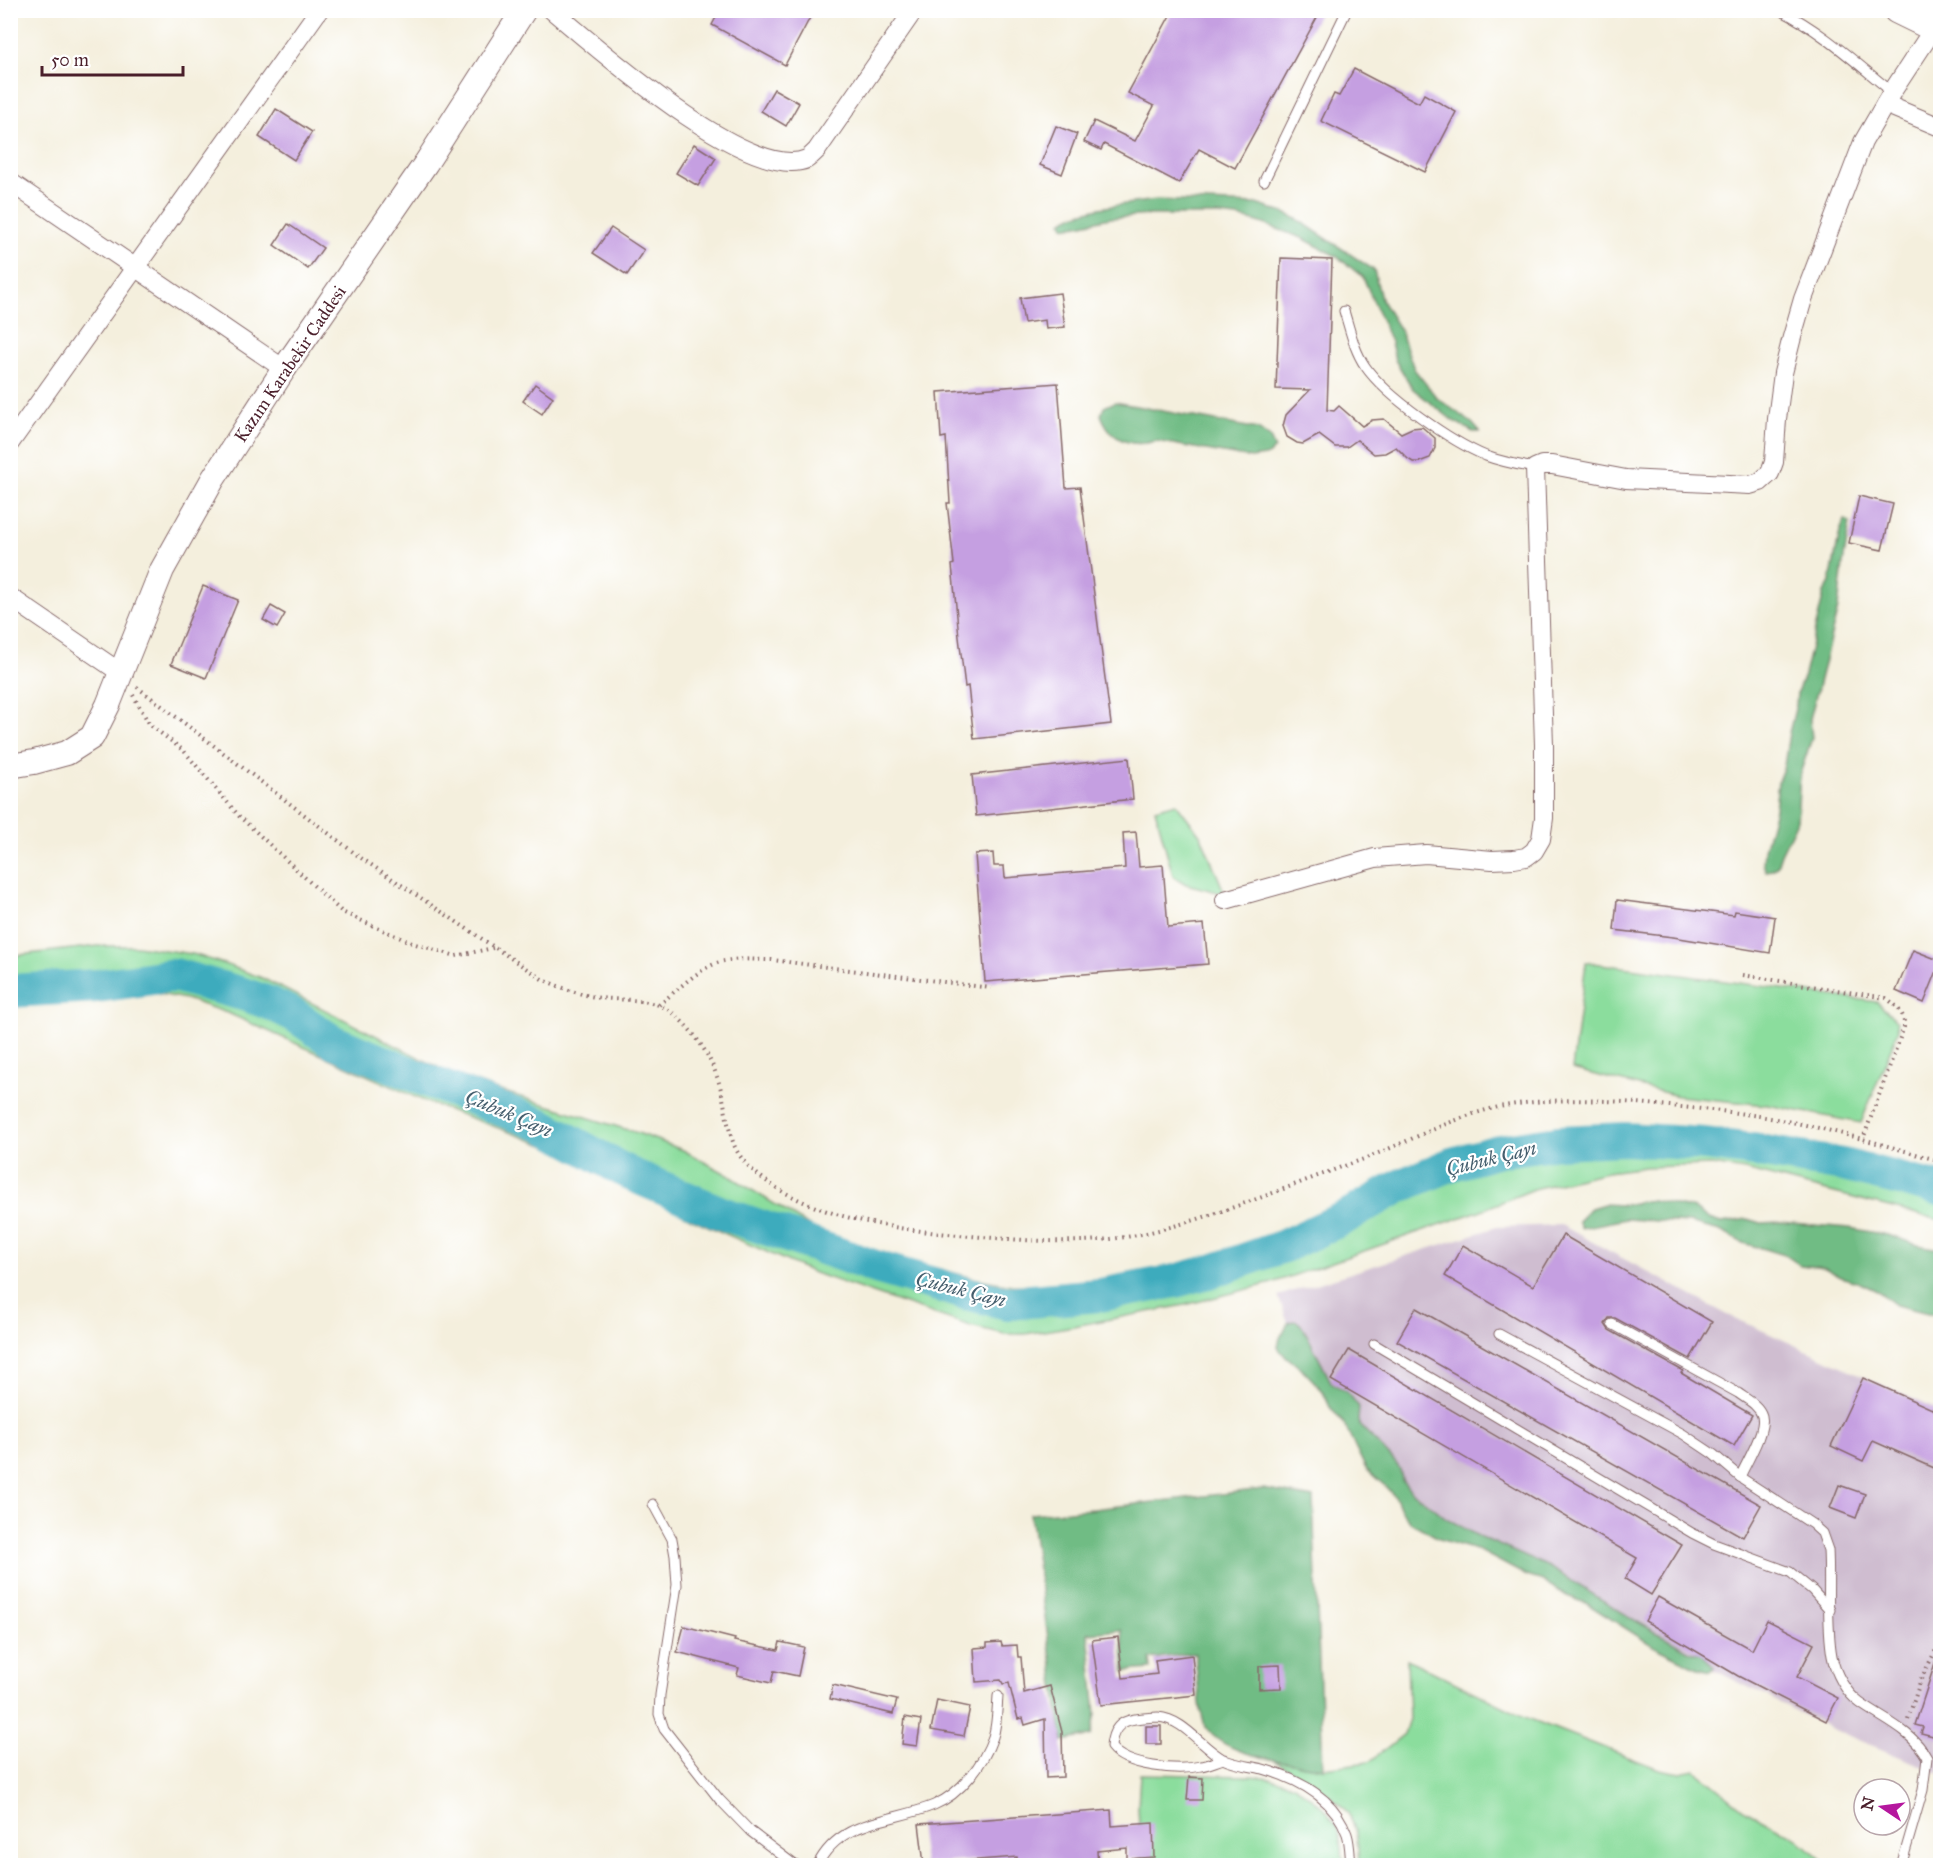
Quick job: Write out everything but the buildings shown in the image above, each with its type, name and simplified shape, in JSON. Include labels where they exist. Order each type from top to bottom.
[{"type":"main road","points":[[1897,10],[1937,30]]},
{"type":"street","points":[[10,443],[319,10]]},
{"type":"street","name":"Kazım Karabekir Caddesi","points":[[10,766],[67,753],[92,737],[100,724],[144,613],[176,543],[213,479],[284,369],[380,231],[524,10]]},
{"type":"street","points":[[552,10],[673,107],[742,148],[758,155],[785,161],[807,159],[817,150],[914,10]]},
{"type":"street","points":[[1225,900],[1375,858],[1425,854],[1492,860],[1526,857],[1534,851],[1541,838],[1544,818],[1544,745],[1535,468],[1552,465],[1626,478],[1750,485],[1760,482],[1770,473],[1774,462],[1777,419],[1784,374],[1803,298],[1863,142],[1888,98],[1937,30]]},
{"type":"street","points":[[1888,98],[1941,127]]},
{"type":"street","points":[[10,182],[284,369]]},
{"type":"street","points":[[10,597],[121,673]]},
{"type":"lane","points":[[1264,182],[1347,10]]},
{"type":"lane","points":[[1780,10],[1801,20],[1826,38],[1888,98]]},
{"type":"lane","points":[[1344,311],[1355,346],[1365,366],[1378,382],[1401,402],[1467,447],[1509,464],[1535,468]]},
{"type":"lane","points":[[1612,1324],[1738,1393],[1756,1406],[1762,1415],[1762,1427],[1740,1477]]},
{"type":"lane","points":[[1499,1334],[1683,1434],[1713,1454],[1740,1477],[1822,1533],[1828,1550],[1832,1658],[1849,1693],[1858,1702],[1904,1731],[1922,1747],[1927,1758],[1927,1771],[1901,1866]]},
{"type":"lane","points":[[1374,1344],[1692,1533],[1714,1544],[1790,1572],[1812,1590],[1830,1610]]},
{"type":"lane","points":[[653,1504],[672,1539],[677,1585],[660,1695],[659,1714],[664,1729],[719,1799],[750,1831],[796,1866]]},
{"type":"lane","points":[[817,1866],[831,1844],[844,1834],[871,1823],[935,1804],[959,1787],[983,1759],[994,1735],[998,1696]]},
{"type":"lane","points":[[1224,1759],[1183,1768],[1131,1761],[1116,1753],[1111,1747],[1112,1737],[1116,1728],[1126,1720],[1160,1717],[1175,1722],[1224,1759],[1277,1773],[1305,1786],[1324,1799],[1338,1815],[1347,1835],[1352,1866]]},
{"type":"path","points":[[121,673],[150,725],[184,751],[239,816],[342,912],[412,943],[456,956],[494,948]]},
{"type":"path","points":[[121,673],[162,708],[361,858],[542,979],[571,992],[659,1005],[674,1013],[706,1052],[716,1071],[736,1150],[756,1173],[777,1189],[836,1214],[945,1234],[1020,1240],[1085,1241],[1136,1235],[1200,1219],[1499,1107],[1547,1100],[1617,1101],[1762,1117],[1863,1139],[1941,1161]]},
{"type":"path","points":[[659,1005],[707,968],[722,961],[739,959],[772,960],[991,988]]},
{"type":"path","points":[[1743,975],[1886,998],[1896,1005],[1905,1018],[1904,1027],[1863,1139]]},
{"type":"path","points":[[1904,1731],[1922,1679],[1941,1642]]},
{"type":"shaded area","points":[[1561,1225],[1726,1314],[1940,1411],[1939,1773],[1832,1729],[1684,1655],[1531,1566],[1418,1527],[1295,1342],[1278,1296],[1497,1227]]},
{"type":"green space","points":[[1157,200],[1256,204],[1284,213],[1297,219],[1374,270],[1381,299],[1401,332],[1414,369],[1437,398],[1472,423],[1480,432],[1473,432],[1452,420],[1413,389],[1395,360],[1391,342],[1363,277],[1336,256],[1302,238],[1258,222],[1219,215],[1151,215],[1110,218],[1069,227],[1064,226],[1062,222],[1094,209]]},
{"type":"green space","points":[[1115,402],[1258,429],[1270,438],[1275,449],[1266,456],[1251,458],[1156,441],[1130,443],[1110,431],[1101,415],[1104,407]]},
{"type":"green space","points":[[1845,520],[1850,522],[1838,608],[1810,719],[1812,738],[1800,774],[1797,821],[1777,866],[1773,870],[1766,871],[1763,864],[1764,850],[1775,809],[1778,781],[1784,766],[1797,693],[1804,675],[1824,593],[1830,582],[1840,531]]},
{"type":"green space","points":[[1176,803],[1201,836],[1225,894],[1186,884],[1173,876],[1155,809]]},
{"type":"green space","points":[[98,946],[137,946],[193,954],[230,966],[262,978],[444,1070],[495,1089],[638,1133],[683,1150],[730,1176],[812,1228],[863,1247],[924,1265],[1012,1285],[1092,1286],[1151,1275],[1288,1230],[1464,1148],[1501,1137],[1541,1131],[1690,1133],[1782,1144],[1883,1163],[1940,1178],[1940,1220],[1745,1170],[1712,1165],[1645,1167],[1607,1172],[1537,1188],[1479,1211],[1272,1283],[1185,1305],[1025,1334],[1004,1334],[970,1326],[814,1273],[690,1218],[573,1156],[429,1103],[230,1014],[186,999],[149,992],[113,990],[46,996],[11,1002],[11,956]]},
{"type":"green space","points":[[1586,962],[1877,1002],[1897,1021],[1898,1031],[1861,1123],[1767,1105],[1678,1096],[1572,1069]]},
{"type":"green space","points":[[1652,1200],[1695,1209],[1709,1219],[1721,1223],[1747,1219],[1761,1223],[1780,1222],[1849,1228],[1888,1235],[1918,1245],[1940,1249],[1940,1316],[1896,1305],[1879,1292],[1825,1268],[1800,1265],[1785,1255],[1743,1243],[1720,1231],[1689,1223],[1626,1219],[1581,1228],[1578,1221],[1591,1208],[1604,1204],[1622,1205]]},
{"type":"green space","points":[[1293,1321],[1303,1327],[1331,1382],[1349,1394],[1359,1407],[1359,1424],[1395,1462],[1400,1469],[1402,1480],[1413,1493],[1446,1518],[1476,1535],[1549,1567],[1636,1621],[1690,1651],[1702,1654],[1714,1667],[1711,1671],[1698,1668],[1655,1647],[1586,1603],[1567,1596],[1543,1581],[1527,1576],[1480,1551],[1442,1540],[1410,1522],[1396,1498],[1366,1469],[1344,1424],[1330,1407],[1322,1390],[1281,1352],[1278,1346],[1280,1338],[1288,1323]]},
{"type":"green space","points":[[1263,1489],[1313,1498],[1323,1768],[1257,1756],[1224,1744],[1212,1734],[1202,1717],[1195,1653],[1150,1659],[1151,1669],[1125,1671],[1122,1630],[1088,1633],[1096,1714],[1092,1735],[1063,1741],[1030,1514],[1094,1509]]},
{"type":"green space","points":[[1407,1659],[1525,1717],[1659,1769],[1681,1773],[1695,1770],[1746,1811],[1798,1839],[1828,1865],[1359,1865],[1357,1840],[1349,1815],[1335,1800],[1272,1759],[1323,1768],[1369,1762],[1404,1734],[1409,1719]]},
{"type":"green space","points":[[1140,1774],[1250,1776],[1272,1778],[1294,1785],[1323,1807],[1336,1825],[1342,1848],[1343,1865],[1141,1865],[1138,1807]]},
{"type":"waterway","name":"Çubuk Çayı","points":[[10,991],[97,986],[174,975],[243,994],[294,1015],[332,1041],[542,1125],[630,1174],[719,1212],[879,1268],[1007,1303],[1100,1295],[1175,1281],[1212,1271],[1284,1246],[1344,1218],[1398,1187],[1452,1164],[1499,1151],[1558,1142],[1625,1139],[1706,1144],[1843,1165],[1940,1189]]}]
